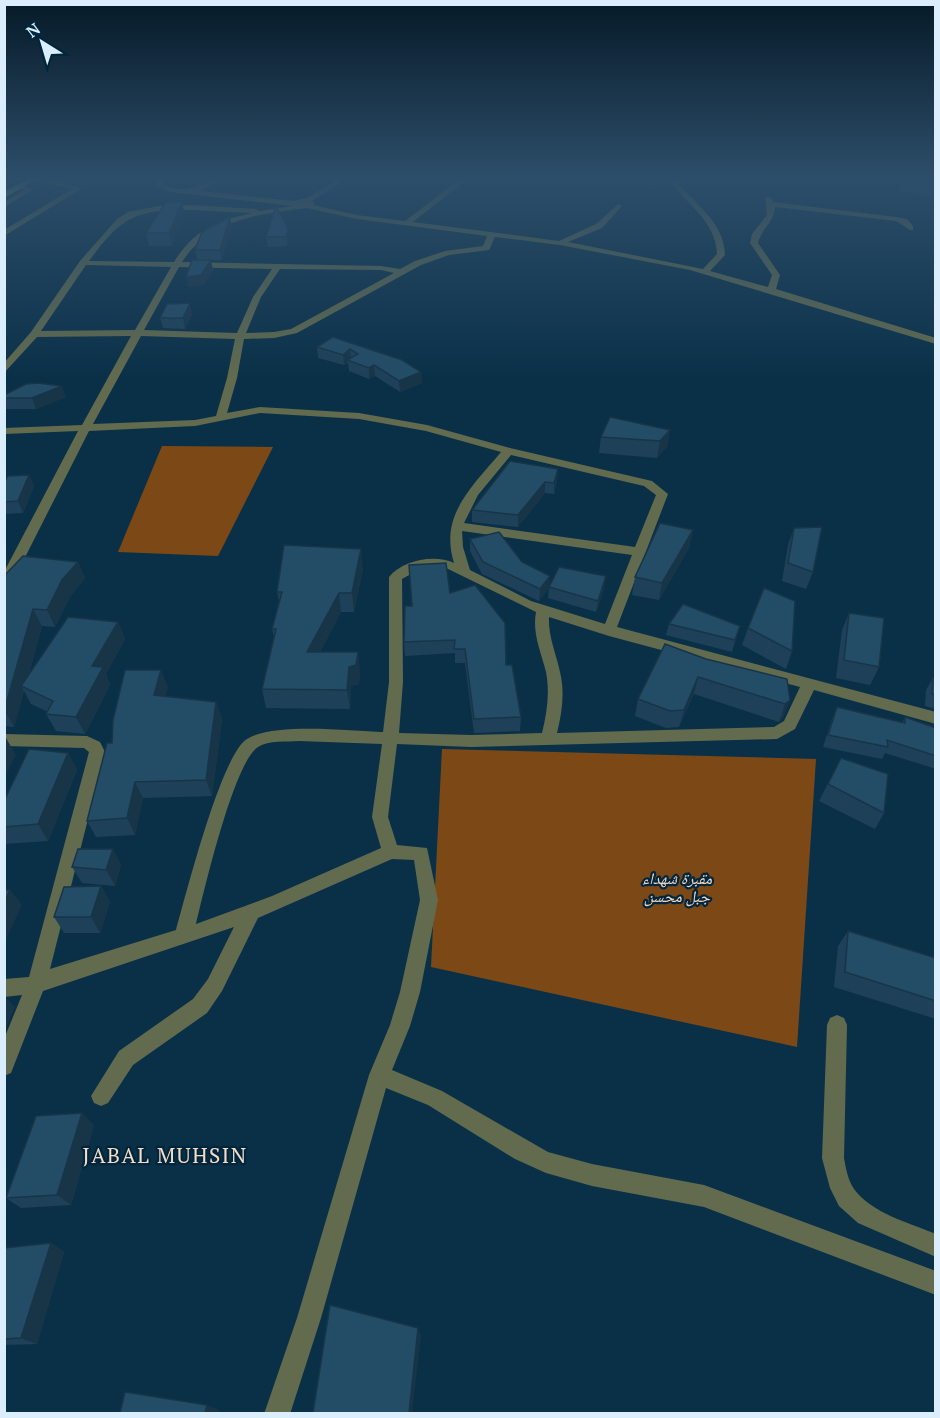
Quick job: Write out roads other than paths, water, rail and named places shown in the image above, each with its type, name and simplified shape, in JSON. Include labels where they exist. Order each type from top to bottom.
[{"type":"street","points":[[4,370],[97,246]]},
{"type":"street","points":[[4,585],[138,333],[189,246]]},
{"type":"street","points":[[33,334],[274,335],[294,331],[433,257],[482,250],[488,246]]},
{"type":"street","points":[[576,246],[704,272],[771,290],[936,341]]},
{"type":"street","points":[[704,272],[721,255],[719,246]]},
{"type":"street","points":[[756,246],[776,275],[771,290]]},
{"type":"street","points":[[83,263],[381,268],[401,272]]},
{"type":"street","points":[[220,419],[232,378],[240,336],[257,297],[277,267]]},
{"type":"street","points":[[4,431],[195,423],[260,410],[359,416],[419,426],[508,451],[648,483],[662,494],[609,631]]},
{"type":"street","points":[[464,572],[456,544],[456,526],[478,487],[508,451]]},
{"type":"street","points":[[456,526],[640,552]]},
{"type":"street","points":[[391,852],[380,817],[396,682],[395,577],[412,566],[435,561],[464,572],[502,593],[543,610],[609,631],[936,718]]},
{"type":"street","points":[[543,610],[541,626],[555,681],[553,716],[548,739]]},
{"type":"street","points":[[183,937],[210,839],[231,779],[242,756],[252,743],[269,737],[299,735],[471,741],[777,733],[790,725],[809,684]]},
{"type":"street","points":[[4,740],[87,742],[94,746],[97,752],[36,985],[4,1066]]},
{"type":"street","points":[[4,988],[36,985],[56,976],[183,937],[251,913],[391,852],[421,853],[429,900],[410,992],[400,1026],[379,1075],[312,1307],[277,1413]]},
{"type":"street","points":[[101,1096],[126,1058],[200,1006],[215,985],[251,913]]},
{"type":"street","points":[[837,1024],[833,1158],[838,1180],[847,1198],[866,1215],[936,1246]]},
{"type":"street","points":[[379,1075],[435,1098],[523,1151],[546,1162],[592,1174],[704,1196],[936,1283]]},
{"type":"district","name":"JABAL MUHSIN","points":[[165,1155]]},
{"type":"park label","name":"مقبرة شهداء جبل محسن","points":[[677,887]]}]
